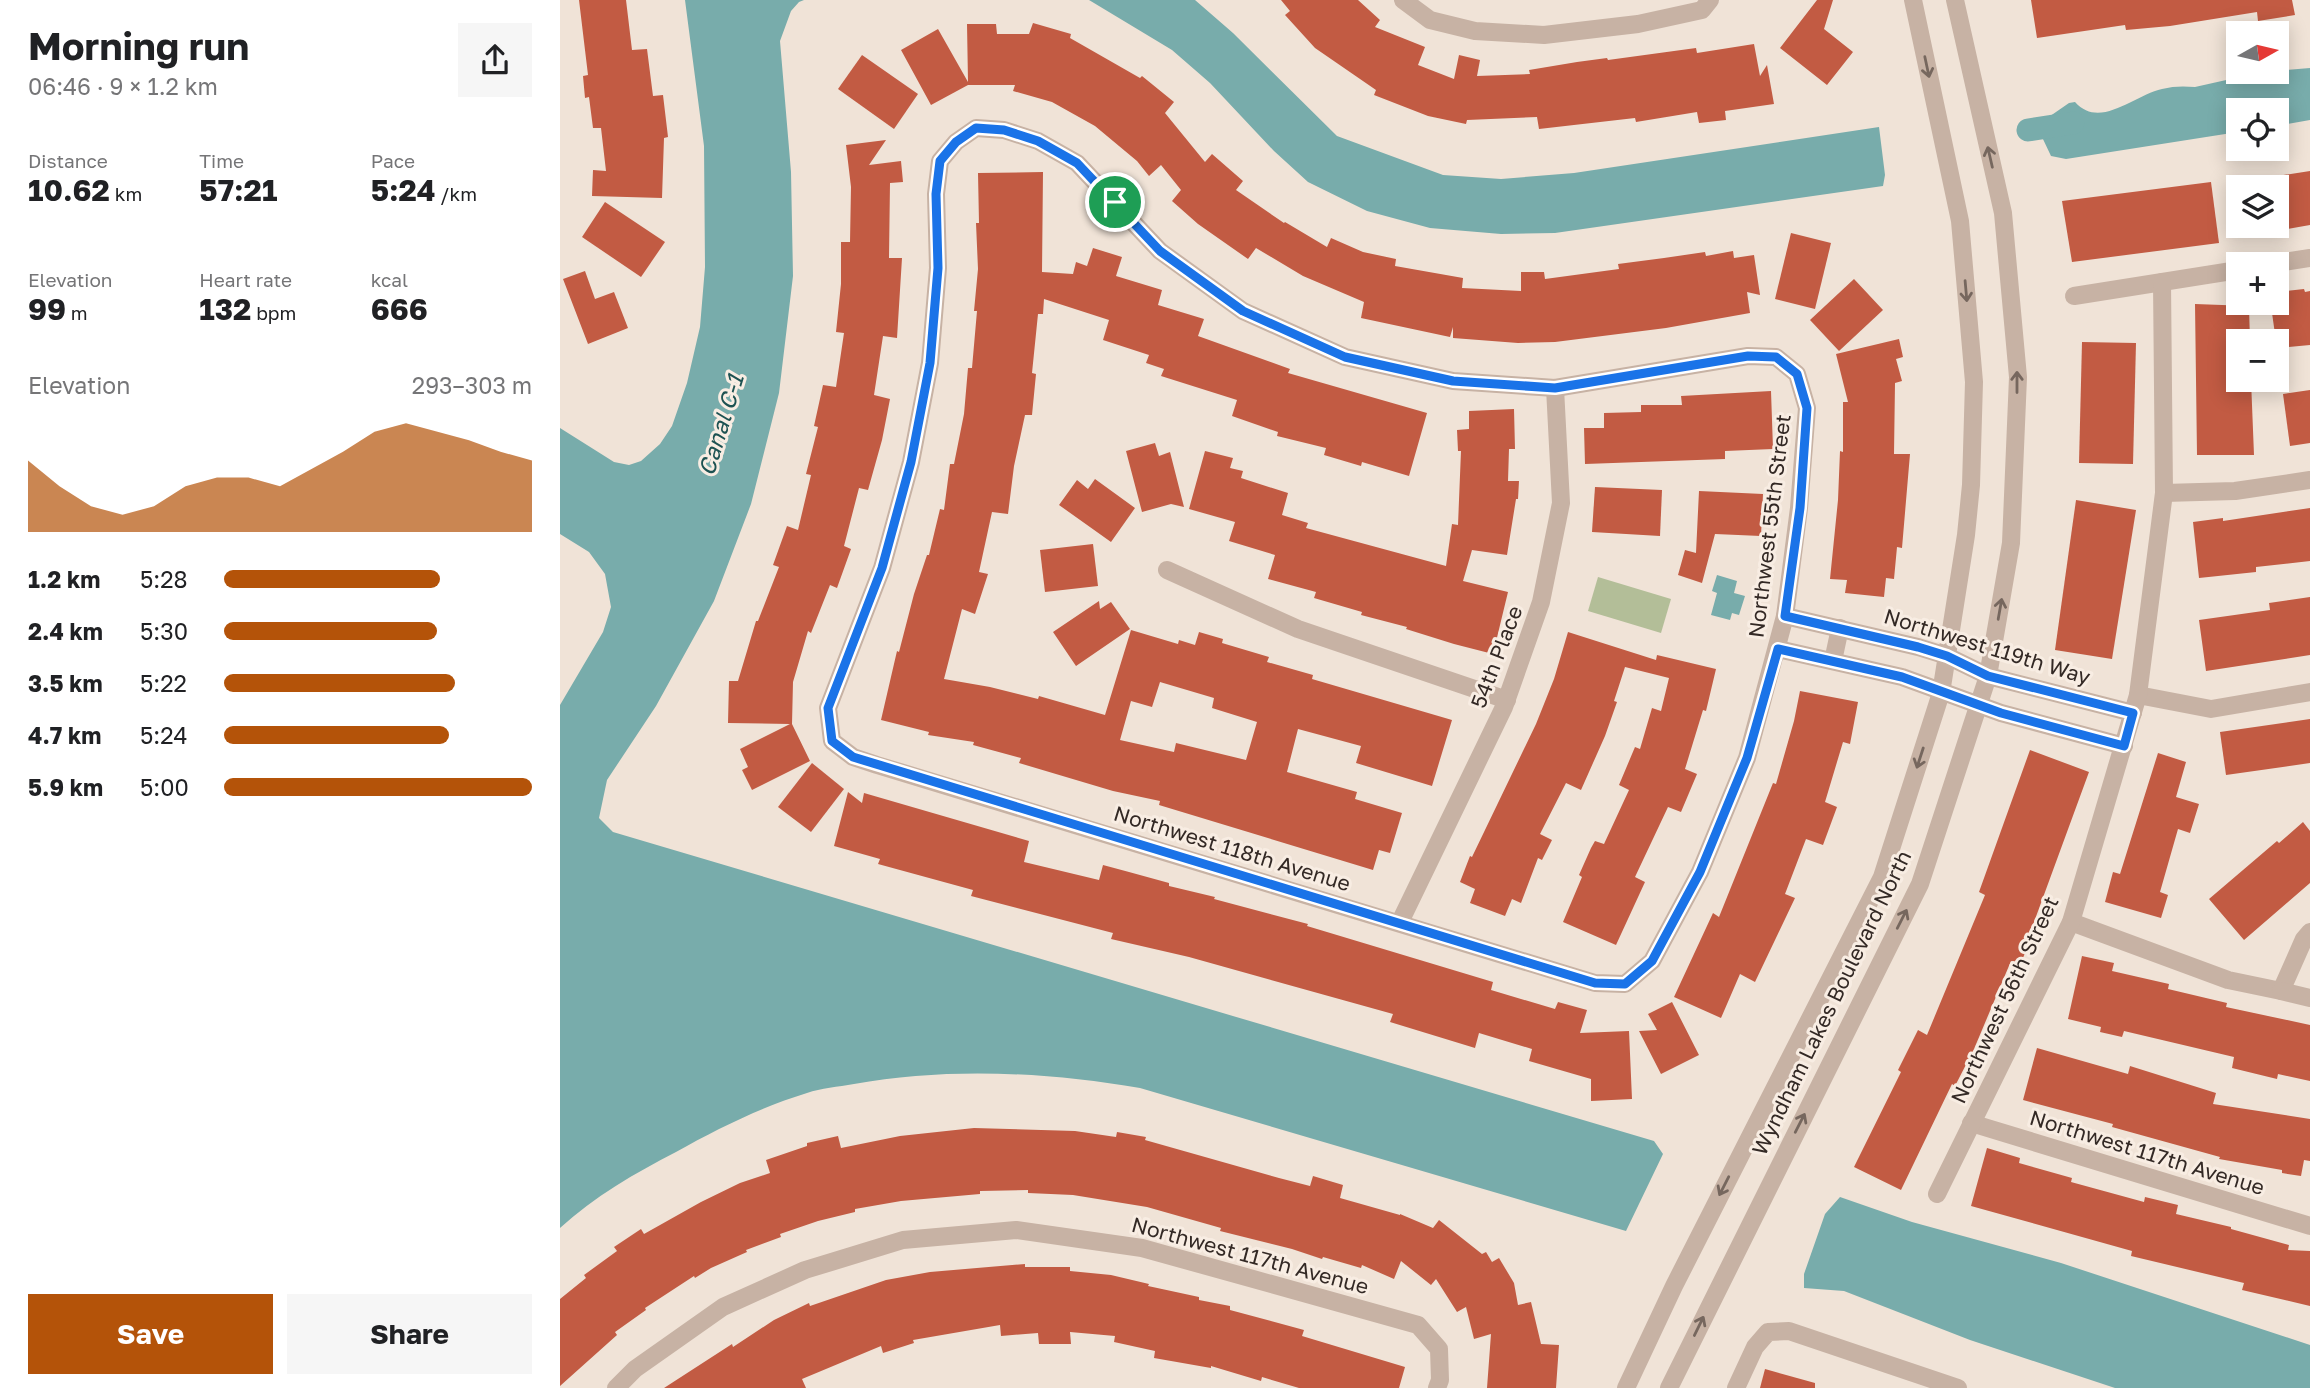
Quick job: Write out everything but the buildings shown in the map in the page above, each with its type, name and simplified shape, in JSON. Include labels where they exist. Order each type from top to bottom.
[{"type":"street","points":[[1403,0],[1430,20],[1475,31],[1544,35],[1639,24],[1702,10],[1710,0]]},
{"type":"street","name":"Wyndham Lakes Boulevard North","points":[[1626,1388],[1674,1286],[1882,877],[1941,693],[1969,510],[1974,382],[1960,221],[1913,0]]},
{"type":"street","name":"Wyndham Lakes Boulevard North","points":[[1670,1388],[1920,884],[1988,676],[2011,543],[2018,377],[2003,213],[1955,0]]},
{"type":"street","name":"Northwest 118th Avenue","points":[[1555,388],[1453,381],[1345,357],[1243,311],[1160,251],[1077,163],[1038,141],[1004,130],[976,128],[956,142],[940,161],[936,194],[938,268],[930,363],[911,462],[882,568],[828,708],[832,741],[853,757],[1595,983],[1625,984]]},
{"type":"street","points":[[2289,261],[2310,258]]},
{"type":"street","points":[[2074,296],[2226,272]]},
{"type":"street","name":"Northwest 56th Street","points":[[1937,1194],[2071,922],[2138,695],[2164,493],[2162,282]]},
{"type":"street","name":"Northwest 55th Street","points":[[1555,388],[1748,356],[1776,357],[1797,374],[1807,408],[1800,508],[1785,616],[1747,758],[1700,872],[1652,961],[1625,984]]},
{"type":"street","name":"54th Place","points":[[1400,922],[1507,700],[1541,603],[1560,503],[1555,388]]},
{"type":"street","points":[[2164,493],[2235,491],[2310,480]]},
{"type":"street","points":[[1167,570],[1298,629],[1507,700]]},
{"type":"street","name":"Northwest 119th Way","points":[[1785,616],[1947,656],[1988,676],[2133,713]]},
{"type":"street","points":[[1833,661],[1840,628]]},
{"type":"street","points":[[1778,649],[1902,677],[1978,705],[2124,746]]},
{"type":"street","points":[[2138,695],[2211,709],[2310,692]]},
{"type":"street","points":[[2070,731],[2078,699]]},
{"type":"street","points":[[2071,922],[2228,980],[2310,999]]},
{"type":"street","points":[[2281,991],[2304,939],[2310,932]]},
{"type":"street","name":"Northwest 117th Avenue","points":[[1971,1123],[2310,1226]]},
{"type":"street","name":"Northwest 117th Avenue","points":[[616,1388],[635,1369],[723,1307],[805,1270],[902,1240],[1016,1230],[1142,1248],[1418,1325],[1439,1349],[1440,1380],[1437,1388]]},
{"type":"street","points":[[1735,1388],[1755,1347],[1768,1332],[1789,1331],[1958,1388]]},
{"type":"green space","points":[[1598,577],[1671,599],[1661,633],[1588,611]]},
{"type":"water","name":"Canal C-1","points":[[685,0],[804,0],[791,11],[780,41],[791,172],[793,276],[779,393],[751,504],[714,601],[656,706],[607,780],[599,818],[613,832],[1654,1141],[1663,1154],[1626,1231],[1140,1088],[1069,1078],[997,1074],[925,1075],[889,1079],[818,1090],[790,1099],[723,1127],[645,1168],[615,1186],[560,1228],[560,705],[603,632],[611,607],[605,574],[589,552],[560,534],[560,428],[614,462],[629,465],[641,461],[660,444],[672,426],[687,383],[700,327],[705,267],[704,146]]},
{"type":"water","points":[[1089,0],[1195,0],[1233,33],[1337,136],[1443,175],[1501,179],[1574,173],[1879,127],[1885,175],[1883,186],[1555,233],[1501,234],[1430,228],[1367,211],[1308,182],[1274,151],[1210,83],[1172,50]]},
{"type":"water","points":[[2310,68],[2310,120],[2289,124],[2289,98],[2226,98],[2226,134],[2066,159],[2051,156],[2042,137],[2043,121],[2069,103],[2075,102],[2085,110],[2095,113],[2106,112],[2166,88],[2195,87],[2226,80],[2226,84],[2289,84],[2289,70]]},
{"type":"water","points":[[1717,575],[1737,581],[1734,593],[1745,596],[1739,615],[1732,613],[1730,620],[1711,615],[1717,593],[1712,591]]},
{"type":"water","points":[[1840,1197],[1912,1222],[2061,1263],[2310,1345],[2310,1388],[2115,1388],[1970,1340],[1844,1291],[1804,1288],[1804,1274],[1825,1214]]},
{"type":"waterway","points":[[2028,130],[2073,123]]},
{"type":"route","points":[[976,128],[1004,130],[1038,141],[1077,163],[1115,202],[1160,251],[1243,311],[1345,357],[1453,381],[1555,388],[1748,356],[1776,357],[1797,374],[1807,408],[1800,508],[1785,616],[1918,647],[1947,656],[1988,676],[2133,713],[2124,746],[2001,713],[1902,677],[1778,649],[1747,758],[1700,872],[1652,961],[1625,984],[1595,983],[853,757],[832,741],[828,708],[882,568],[911,462],[930,363],[938,268],[936,194],[940,161],[956,142],[976,128]]}]
